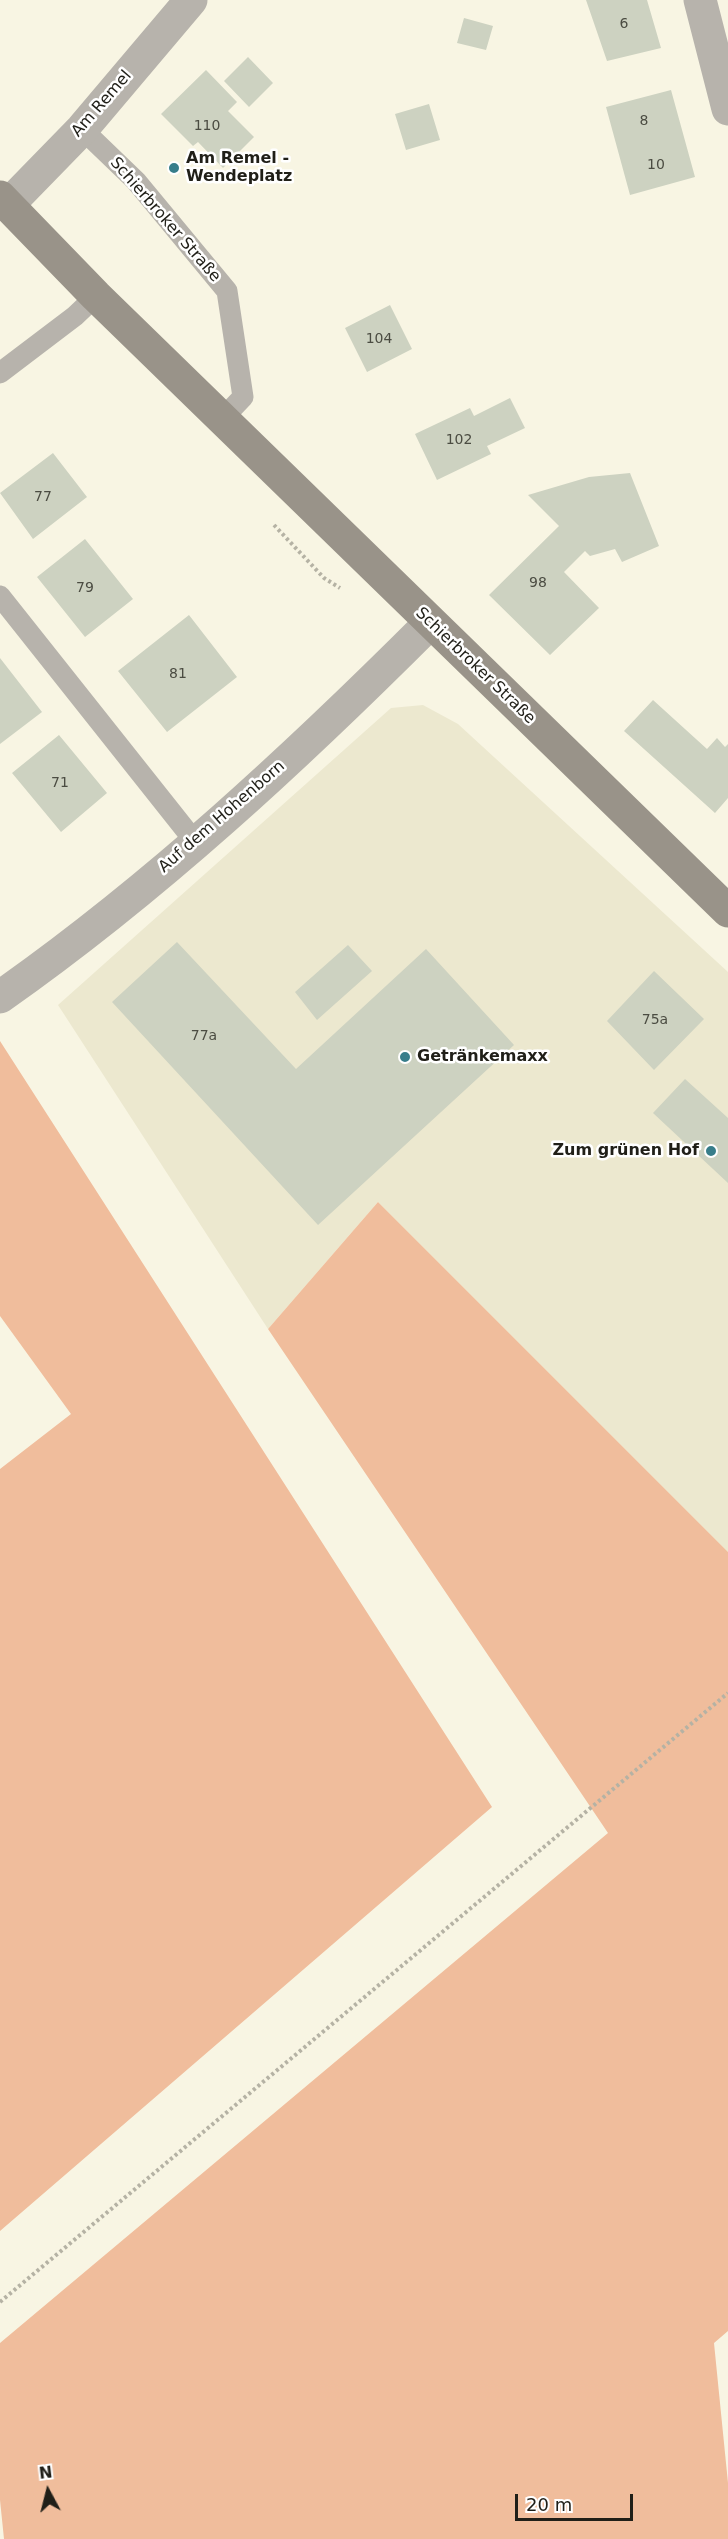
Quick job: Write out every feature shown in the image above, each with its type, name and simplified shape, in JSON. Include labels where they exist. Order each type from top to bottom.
[{"type":"main road","name":"Schierbroker Straße","points":[[4,201],[96,296],[728,911]]},
{"type":"street","name":"Am Remel","points":[[4,201],[82,129],[191,0]]},
{"type":"street","points":[[700,0],[728,109]]},
{"type":"street","name":"Auf dem Hohenborn","points":[[0,997],[45,966],[196,843],[430,623]]},
{"type":"lane","name":"Schierbroker Straße","points":[[82,129],[136,181],[227,291],[243,397],[223,418]]},
{"type":"lane","points":[[0,373],[75,316],[96,296]]},
{"type":"lane","points":[[0,596],[196,843]]},
{"type":"path","points":[[0,2302],[728,1693]]},
{"type":"shaded area","points":[[423,705],[458,724],[728,972],[728,1552],[378,1202],[268,1329],[58,1005],[391,708]]},
{"type":"shaded area","points":[[0,1041],[492,1807],[0,2231],[0,1469],[71,1414],[0,1316]]},
{"type":"shaded area","points":[[378,1202],[728,1552],[728,2331],[714,2343],[728,2483],[728,2539],[4,2539],[0,2500],[0,2343],[608,1833],[268,1329]]},
{"type":"building","points":[[586,0],[647,0],[661,48],[607,61]]},
{"type":"building","points":[[464,18],[493,26],[486,50],[457,43]]},
{"type":"building","points":[[248,57],[273,83],[249,107],[224,81]]},
{"type":"building","points":[[206,70],[237,102],[228,111],[254,137],[223,168],[198,142],[193,146],[161,114]]},
{"type":"building","points":[[671,90],[695,177],[630,195],[606,107]]},
{"type":"building","points":[[429,104],[440,140],[406,150],[395,114]]},
{"type":"building","points":[[390,305],[412,349],[367,372],[345,328]]},
{"type":"building","points":[[510,398],[525,428],[487,446],[491,454],[437,480],[415,434],[470,408],[474,416]]},
{"type":"building","points":[[53,453],[87,497],[33,539],[0,493]]},
{"type":"building","points":[[630,473],[659,546],[622,562],[615,549],[590,556],[585,551],[564,572],[599,608],[550,655],[489,595],[559,526],[528,495],[589,477]]},
{"type":"building","points":[[85,539],[133,599],[85,637],[37,577]]},
{"type":"building","points":[[189,615],[237,677],[167,732],[118,671]]},
{"type":"building","points":[[0,658],[42,712],[0,744]]},
{"type":"building","points":[[653,700],[707,749],[717,738],[725,747],[728,744],[728,798],[715,813],[624,731]]},
{"type":"building","points":[[59,735],[107,793],[61,832],[12,773]]},
{"type":"building","points":[[177,942],[296,1069],[426,949],[514,1045],[318,1225],[112,1002]]},
{"type":"building","points":[[348,945],[372,971],[317,1020],[295,992]]},
{"type":"building","points":[[654,971],[704,1019],[654,1070],[607,1021]]},
{"type":"building","name":"Zum grünen Hof","points":[[685,1079],[728,1118],[728,1183],[653,1113]]},
{"type":"place","name":"Am Remel - Wendeplatz","points":[[174,168]]},
{"type":"place","name":"Getränkemaxx","points":[[405,1057]]},
{"type":"place","name":"Zum grünen Hof","points":[[711,1151]]}]
